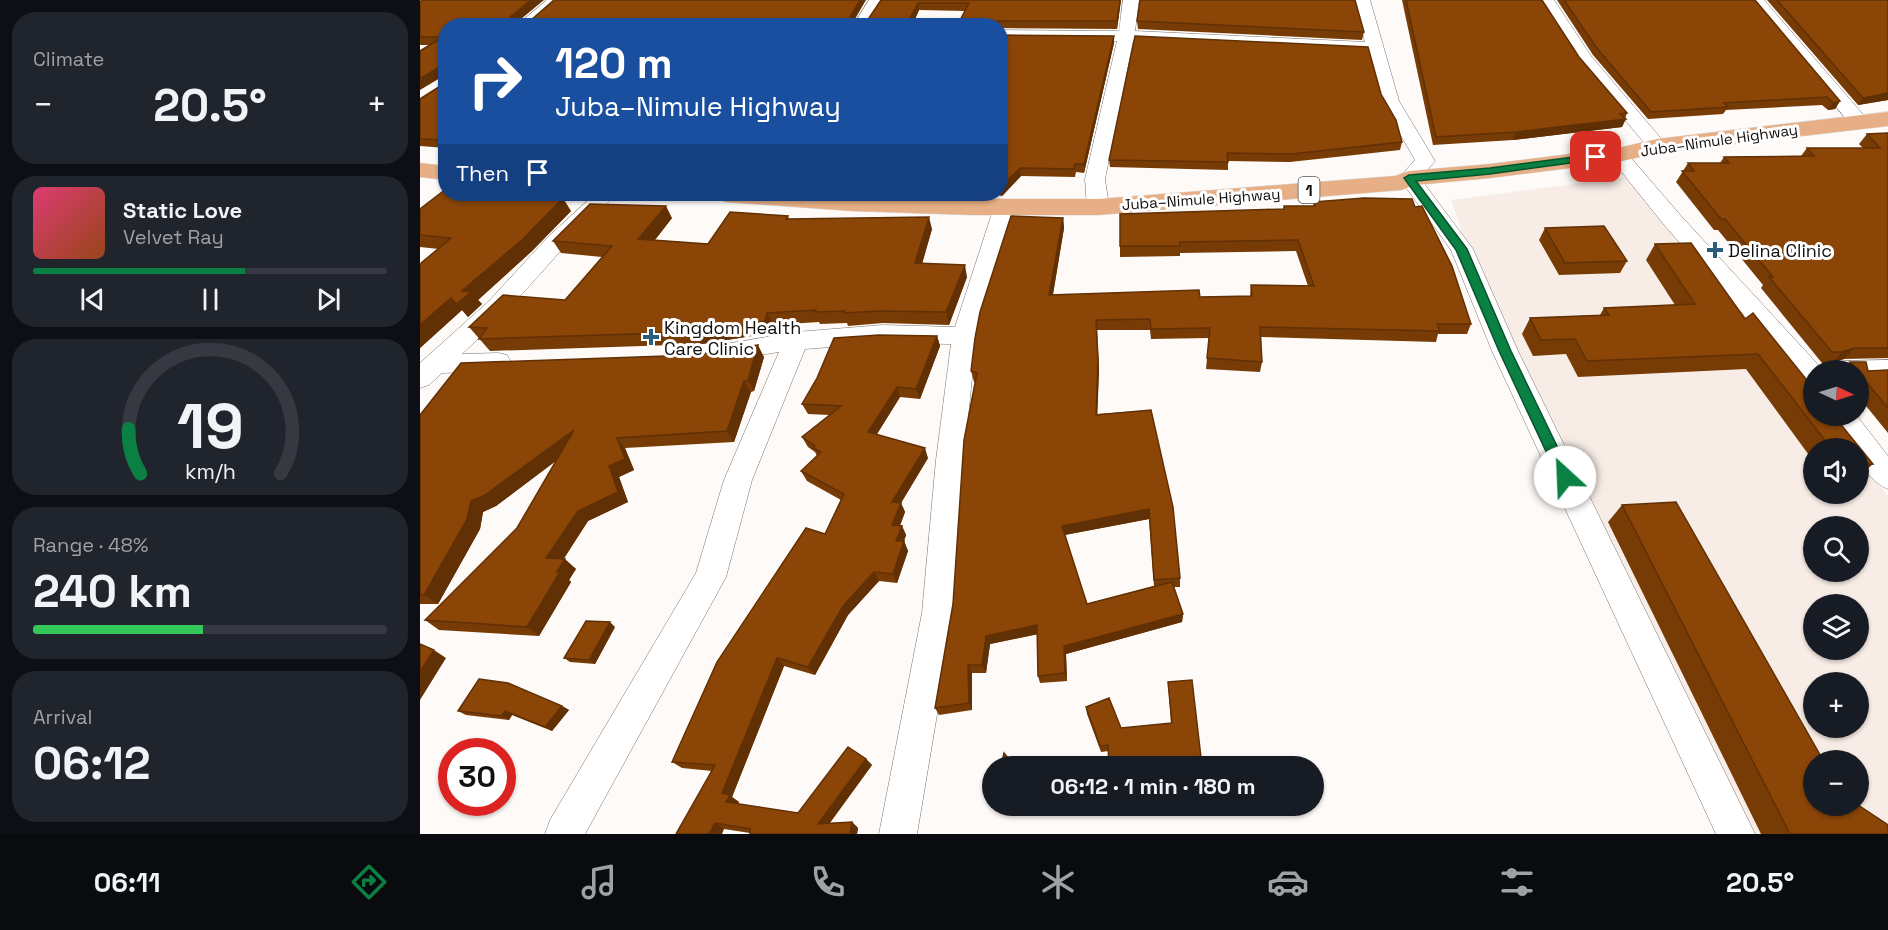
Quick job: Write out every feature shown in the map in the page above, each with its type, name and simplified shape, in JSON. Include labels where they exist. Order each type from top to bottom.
[{"type":"main road","name":"Juba–Nimule Highway","points":[[827,201],[1005,207],[1098,207],[1401,183],[1409,178],[1490,171],[1618,155],[1657,146],[1888,119]]},
{"type":"main road","points":[[420,170],[438,172]]},
{"type":"street","points":[[534,18],[556,0]]},
{"type":"street","points":[[866,18],[877,0]]},
{"type":"street","points":[[1098,207],[1095,179],[1126,36],[1131,0]]},
{"type":"street","points":[[1362,0],[1390,101],[1425,161],[1409,178],[1462,249],[1505,351],[1736,834]]},
{"type":"street","points":[[1546,0],[1584,59],[1657,146]]},
{"type":"street","points":[[1756,0],[1859,122]]},
{"type":"street","points":[[1008,34],[1126,36],[1375,47]]},
{"type":"street","points":[[1618,155],[1673,221],[1803,363]]},
{"type":"street","points":[[428,371],[497,307],[557,241],[599,201]]},
{"type":"street","points":[[898,834],[938,613],[950,460],[964,336],[1005,207]]},
{"type":"street","points":[[702,355],[796,341],[883,334],[964,336]]},
{"type":"street","points":[[564,834],[710,577],[738,480],[796,341]]},
{"type":"street","points":[[428,371],[521,362]]},
{"type":"street","points":[[1869,369],[1888,369]]},
{"type":"street","points":[[1850,426],[1888,477]]},
{"type":"shaded area","points":[[1627,177],[1797,375],[1803,389],[1803,426],[1814,426],[1814,438],[1803,438],[1803,504],[1869,504],[1869,470],[1888,496],[1888,834],[1752,834],[1574,482],[1466,244],[1451,200]]},
{"type":"building","points":[[422,0],[531,0],[510,18],[438,18],[438,37],[420,37],[420,2]]},
{"type":"building","points":[[554,0],[860,0],[850,18],[533,18]]},
{"type":"building","points":[[881,0],[1120,0],[1117,21],[1008,21],[1008,18],[961,18],[969,3],[918,3],[910,18],[869,18]]},
{"type":"building","points":[[1140,0],[1355,0],[1364,32],[1137,21]]},
{"type":"building","points":[[1406,0],[1542,0],[1579,57],[1627,113],[1620,114],[1626,119],[1516,132],[1436,137]]},
{"type":"building","points":[[1564,0],[1755,0],[1840,101],[1833,103],[1827,97],[1724,103],[1728,107],[1651,112],[1596,47]]},
{"type":"building","points":[[1777,0],[1888,0],[1888,93],[1863,98]]},
{"type":"building","points":[[1008,35],[1114,36],[1084,164],[1075,164],[1074,169],[1020,168],[1008,180]]},
{"type":"building","points":[[1135,36],[1368,47],[1381,94],[1396,120],[1402,142],[1291,154],[1227,153],[1228,162],[1109,160]]},
{"type":"building","points":[[438,40],[438,68],[420,79],[420,51]]},
{"type":"building","points":[[438,88],[438,140],[420,139],[420,99]]},
{"type":"building","points":[[1888,133],[1888,348],[1854,348],[1832,352],[1769,277],[1773,277],[1725,219],[1721,219],[1682,171],[1694,171],[1688,163],[1729,163],[1724,157],[1814,156],[1807,148],[1880,148],[1867,134]]},
{"type":"building","points":[[438,195],[438,201],[560,201],[523,239],[462,291],[471,292],[457,304],[451,298],[420,325],[420,264],[451,238],[420,235],[420,209]]},
{"type":"building","points":[[1364,198],[1412,199],[1415,207],[1422,206],[1452,266],[1471,324],[1437,324],[1440,331],[1260,327],[1262,362],[1207,358],[1210,328],[1151,329],[1150,319],[1096,320],[1098,359],[1096,415],[1151,410],[1173,507],[1180,578],[1154,580],[1149,509],[1062,526],[1087,604],[1172,582],[1183,614],[1064,646],[1065,673],[1038,676],[1037,625],[986,636],[982,665],[968,665],[969,703],[935,708],[953,604],[964,440],[977,373],[971,371],[975,338],[980,312],[1011,216],[1063,218],[1049,295],[1199,290],[1200,297],[1252,296],[1251,285],[1314,286],[1298,240],[1180,242],[1180,246],[1120,246],[1120,214],[1284,209],[1284,206],[1315,206],[1314,202]]},
{"type":"building","points":[[590,204],[666,206],[638,239],[708,244],[730,212],[788,216],[786,219],[929,217],[915,263],[965,265],[946,312],[844,313],[845,311],[815,312],[816,310],[767,313],[765,321],[694,332],[479,339],[487,328],[469,327],[503,295],[565,300],[612,246],[553,241]]},
{"type":"building","points":[[1604,226],[1627,261],[1565,263],[1545,228]]},
{"type":"building","points":[[1691,243],[1745,319],[1753,313],[1803,375],[1803,412],[1758,354],[1587,361],[1575,339],[1541,340],[1530,318],[1609,315],[1604,308],[1695,304],[1655,244]]},
{"type":"building","points":[[879,335],[937,336],[916,389],[897,387],[868,432],[925,448],[892,502],[901,503],[892,525],[902,526],[896,541],[904,541],[893,574],[874,572],[843,606],[808,667],[777,658],[722,793],[730,795],[726,802],[798,813],[848,747],[866,759],[818,824],[852,822],[850,834],[750,834],[750,829],[715,823],[709,834],[676,834],[715,765],[672,762],[717,662],[806,528],[825,534],[844,494],[801,471],[821,452],[813,448],[815,446],[802,437],[841,406],[802,404],[817,378],[834,338]]},
{"type":"building","points":[[758,345],[748,380],[744,381],[727,431],[617,438],[625,459],[609,466],[618,492],[578,511],[546,558],[565,559],[557,572],[560,572],[527,627],[425,620],[517,528],[574,430],[485,495],[471,501],[467,519],[424,595],[420,595],[420,415],[461,363],[695,355]]},
{"type":"building","points":[[1888,370],[1888,408],[1869,385],[1869,371]]},
{"type":"building","points":[[1814,426],[1842,426],[1852,438],[1823,438]]},
{"type":"building","points":[[1676,502],[1803,725],[1803,738],[1810,738],[1817,750],[1803,750],[1803,816],[1869,816],[1869,812],[1888,825],[1888,834],[1790,834],[1622,505]]},
{"type":"building","points":[[586,621],[610,622],[589,660],[564,658]]},
{"type":"building","points":[[420,644],[434,650],[420,672]]},
{"type":"building","points":[[479,679],[508,683],[562,706],[545,727],[505,711],[502,716],[458,711]]},
{"type":"building","points":[[1192,680],[1201,756],[1109,756],[1108,745],[1100,746],[1086,707],[1109,698],[1121,728],[1172,723],[1168,682]]},
{"type":"place","name":"Delina Clinic","points":[[1715,250]]},
{"type":"place","name":"Kingdom Health Care Clinic","points":[[651,337]]},
{"type":"route","points":[[1565,477],[1505,351],[1462,249],[1409,178],[1490,171],[1596,157]]}]
